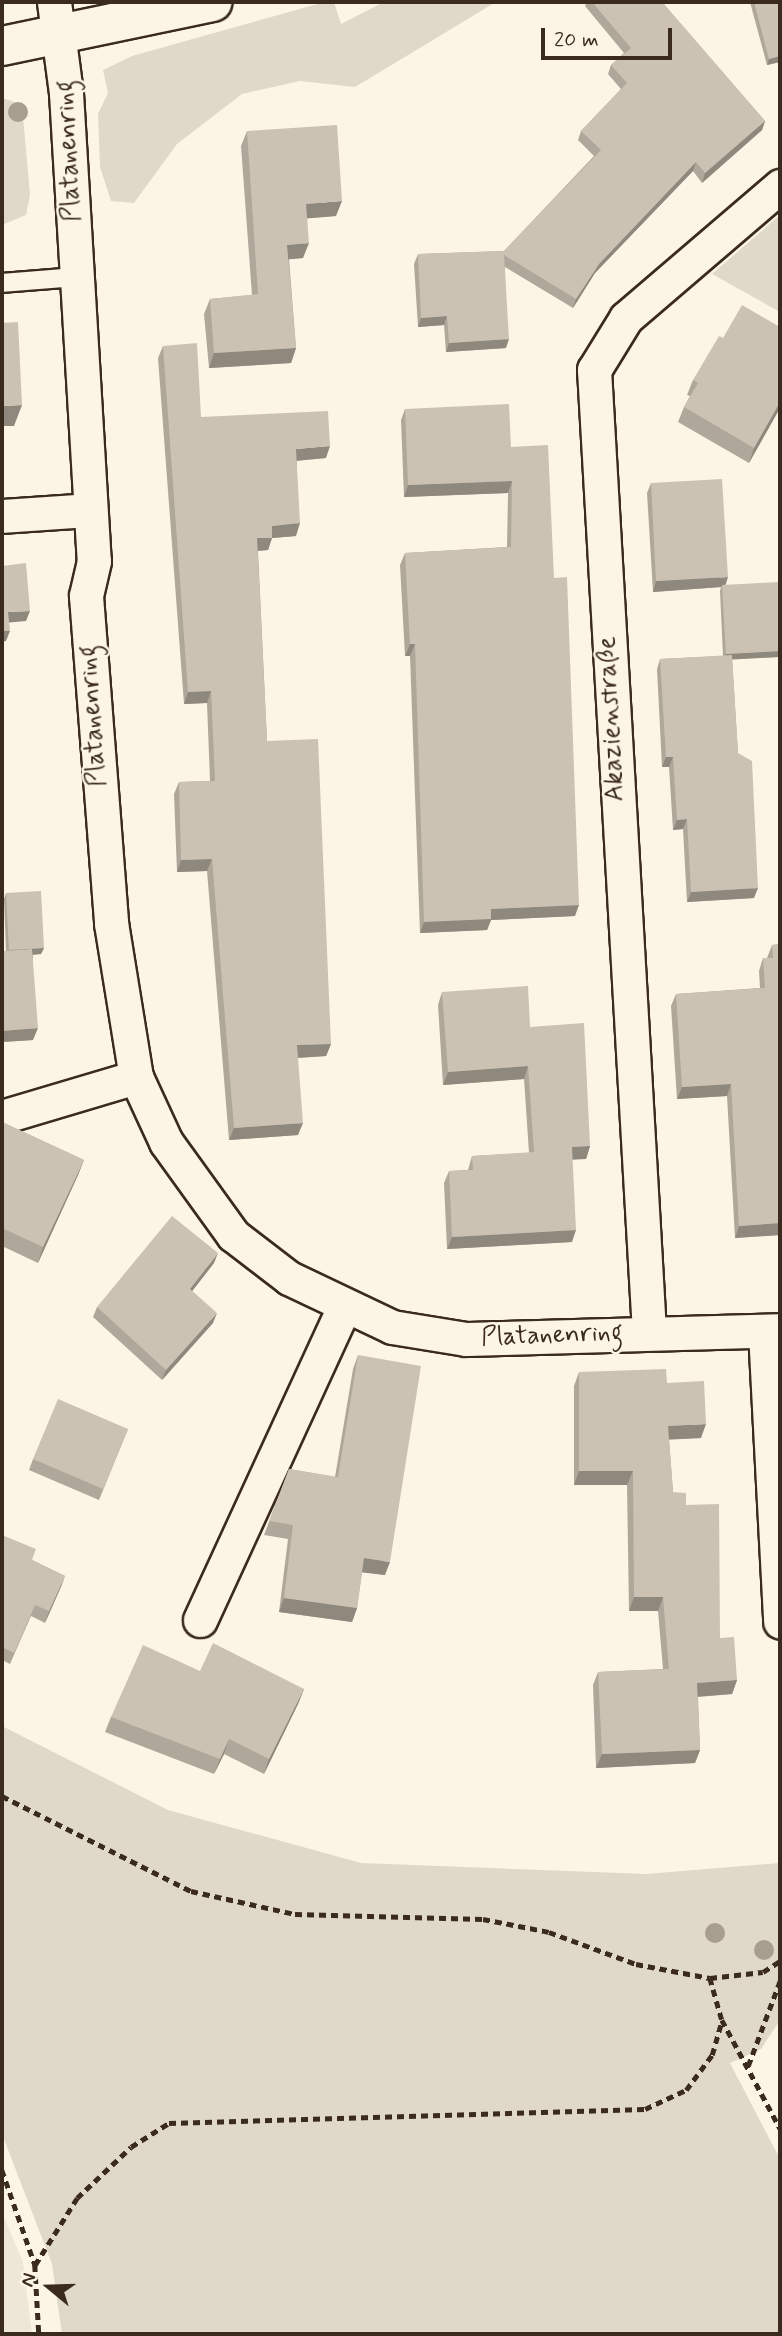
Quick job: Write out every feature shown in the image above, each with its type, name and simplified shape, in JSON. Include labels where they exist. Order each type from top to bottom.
[{"type":"street","points":[[2,46],[58,18],[212,2]]},
{"type":"street","name":"Platanenring","points":[[58,18],[94,561],[86,596],[103,836],[122,1012],[136,1077],[166,1142],[233,1235],[343,1309],[392,1327],[466,1339],[773,1330],[780,1622]]},
{"type":"street","name":"Akazienstraße","points":[[649,1332],[594,370],[604,344],[626,318],[780,186]]},
{"type":"street","points":[[2,516],[90,510]]},
{"type":"street","points":[[2,1117],[136,1077]]},
{"type":"street","points":[[200,1620],[343,1309]]},
{"type":"lane","points":[[2,283],[77,277]]},
{"type":"path","points":[[2,1796],[191,1891],[295,1914],[483,1919],[549,1932],[636,1964],[710,1978],[763,1972],[780,1961]]},
{"type":"path","points":[[710,1978],[722,2020],[780,2128]]},
{"type":"path","points":[[748,2067],[780,1981]]},
{"type":"path","points":[[34,2265],[77,2198],[131,2147],[169,2123],[645,2109],[687,2090],[712,2055],[722,2020]]},
{"type":"path","points":[[2,2170],[34,2265],[38,2334]]},
{"type":"shaded area","points":[[325,2],[334,2],[341,24],[384,2],[496,2],[355,87],[300,81],[242,94],[177,144],[134,203],[111,201],[100,167],[98,114],[108,93],[103,70],[132,56]]},
{"type":"shaded area","points":[[3,98],[22,105],[30,195],[26,215],[2,225]]},
{"type":"shaded area","points":[[780,215],[780,312],[712,274]]},
{"type":"shaded area","points":[[2,1726],[168,1810],[361,1863],[646,1874],[780,1863],[780,2020],[761,2049],[730,2063],[780,2159],[780,2334],[62,2334],[52,2264],[2,2134]]},
{"type":"shaded area","points":[[2,2213],[23,2262],[32,2334],[2,2334]]},
{"type":"building","points":[[592,2],[662,2],[765,121],[705,173],[696,162],[599,264],[576,299],[504,255],[509,339],[449,343],[447,316],[421,318],[418,254],[504,251],[601,150],[581,131],[627,83],[611,65],[631,48]]},
{"type":"building","points":[[754,2],[780,2],[780,56],[769,59]]},
{"type":"building","points":[[337,125],[342,201],[306,204],[309,243],[287,245],[296,348],[214,353],[210,299],[258,294],[247,131]]},
{"type":"building","points":[[742,305],[780,327],[780,402],[754,448],[684,407],[698,383],[693,380],[719,336],[723,338]]},
{"type":"building","points":[[18,322],[22,405],[2,406],[2,323]]},
{"type":"building","points":[[197,343],[201,417],[328,411],[330,446],[296,449],[300,523],[272,526],[272,538],[257,538],[267,741],[318,739],[331,1044],[297,1045],[303,1123],[234,1128],[212,859],[181,860],[179,782],[215,781],[211,691],[188,692],[163,346]]},
{"type":"building","points":[[509,404],[511,447],[548,445],[554,578],[567,577],[579,905],[491,909],[491,919],[424,922],[415,644],[410,644],[405,553],[511,547],[512,481],[408,485],[405,409]]},
{"type":"building","points":[[722,479],[728,577],[656,581],[651,483]]},
{"type":"building","points":[[26,563],[30,611],[8,612],[10,631],[2,631],[2,566]]},
{"type":"building","points":[[779,582],[780,651],[726,654],[722,585]]},
{"type":"building","points":[[732,655],[738,753],[752,761],[758,888],[691,892],[687,819],[677,820],[673,757],[666,757],[660,659]]},
{"type":"building","points":[[41,891],[44,948],[9,950],[6,893]]},
{"type":"building","points":[[780,944],[780,1223],[739,1226],[731,1084],[682,1087],[676,994],[765,988],[763,958],[773,958],[772,945]]},
{"type":"building","points":[[32,949],[38,1028],[2,1031],[2,951]]},
{"type":"building","points":[[528,986],[530,1027],[584,1023],[590,1146],[572,1147],[576,1230],[452,1237],[449,1171],[473,1170],[472,1156],[534,1152],[528,1066],[448,1072],[442,992]]},
{"type":"building","points":[[2,1122],[84,1160],[43,1247],[2,1228]]},
{"type":"building","points":[[172,1216],[218,1253],[190,1289],[217,1313],[166,1370],[97,1307]]},
{"type":"building","points":[[358,1355],[421,1366],[390,1562],[364,1558],[357,1608],[284,1598],[293,1525],[269,1521],[289,1469],[338,1477]]},
{"type":"building","points":[[666,1369],[667,1383],[704,1381],[706,1424],[668,1426],[673,1492],[686,1493],[686,1505],[719,1504],[720,1638],[734,1637],[737,1680],[697,1683],[700,1750],[602,1754],[598,1672],[669,1669],[663,1597],[634,1597],[633,1471],[579,1471],[579,1372]]},
{"type":"building","points":[[58,1399],[128,1429],[103,1489],[33,1459]]},
{"type":"building","points":[[2,1535],[36,1549],[32,1560],[65,1576],[49,1611],[35,1605],[14,1653],[2,1647]]},
{"type":"building","points":[[213,1643],[304,1689],[269,1759],[229,1739],[220,1759],[111,1717],[143,1645],[200,1671]]}]
